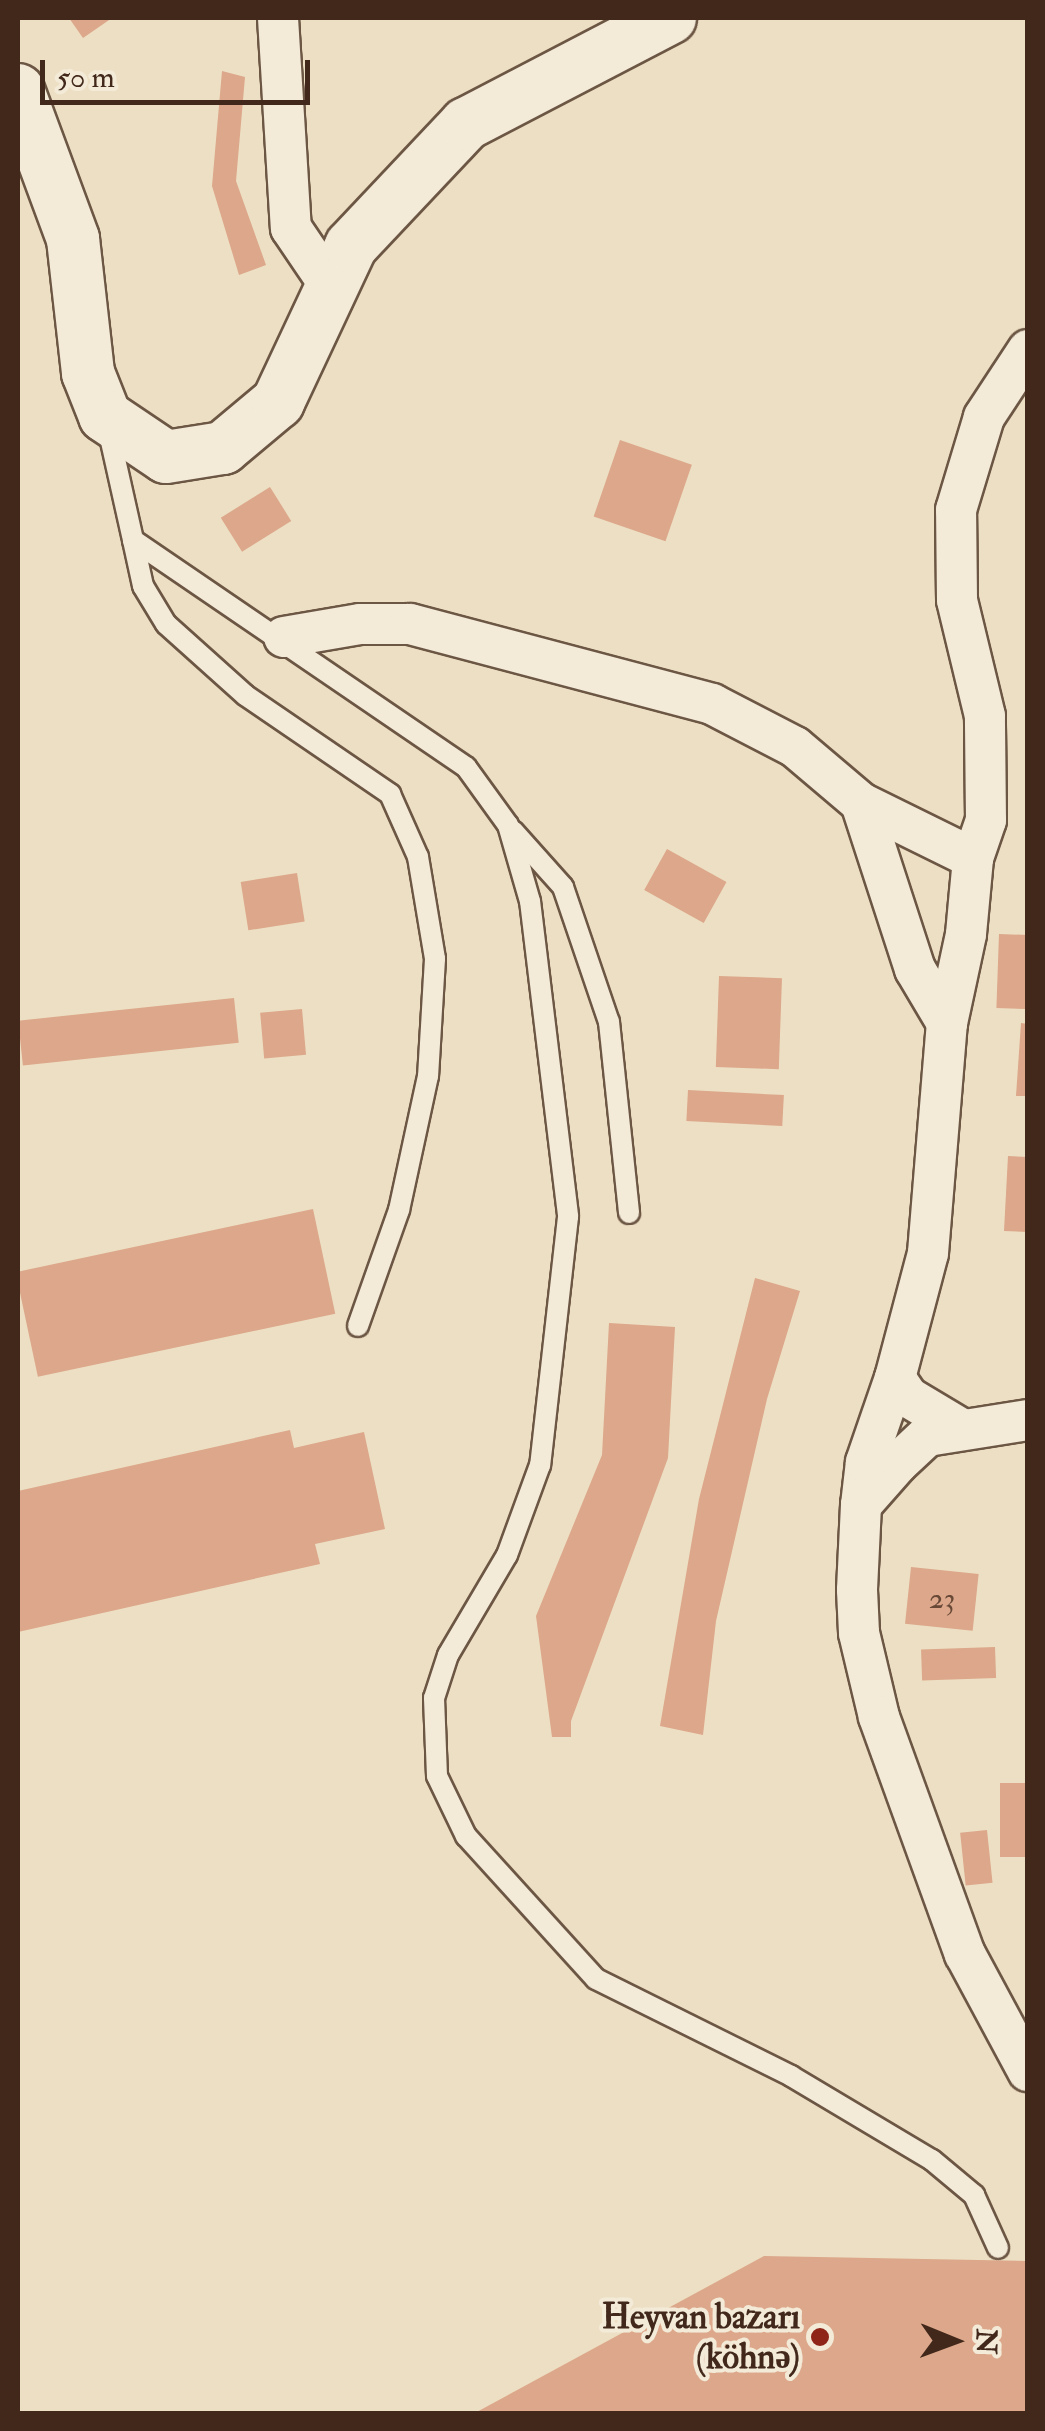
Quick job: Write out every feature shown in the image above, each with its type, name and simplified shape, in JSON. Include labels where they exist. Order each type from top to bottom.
[{"type":"street","points":[[278,18],[291,228],[331,287]]},
{"type":"street","points":[[18,90],[73,239],[88,374],[105,416],[166,457],[223,448],[278,402],[350,246],[466,124],[670,18]]},
{"type":"street","points":[[1028,350],[984,417],[956,510],[957,600],[984,716],[989,772],[986,820],[973,858],[966,934],[947,1023],[928,1253],[895,1378],[866,1462],[859,1632],[879,1717],[965,1954],[1028,2071]]},
{"type":"street","points":[[284,636],[360,624],[410,624],[588,668],[760,724],[861,803],[973,858]]},
{"type":"street","points":[[861,803],[914,970],[947,1023]]},
{"type":"street","points":[[895,1378],[908,1397],[958,1427]]},
{"type":"street","points":[[862,1505],[928,1436],[958,1427],[1028,1420]]},
{"type":"lane","points":[[105,416],[143,586],[166,624],[245,695],[390,794],[418,857],[435,959],[428,1076],[399,1210],[358,1326]]},
{"type":"lane","points":[[133,540],[284,636],[466,767],[508,825],[564,888],[609,1022],[629,1213]]},
{"type":"lane","points":[[508,825],[530,901],[568,1217],[540,1465],[507,1555],[448,1654],[439,1684],[437,1776],[466,1836],[502,1868],[596,1979],[791,2076],[932,2160],[974,2195],[998,2248]]},
{"type":"building","points":[[69,18],[112,18],[83,38]]},
{"type":"building","points":[[222,71],[245,77],[236,181],[266,265],[239,275],[212,186]]},
{"type":"building","points":[[620,440],[692,465],[665,541],[594,517]]},
{"type":"building","points":[[270,487],[291,521],[242,552],[221,518]]},
{"type":"building","points":[[667,849],[726,882],[704,923],[644,890]]},
{"type":"building","points":[[297,873],[305,921],[248,930],[241,882]]},
{"type":"building","points":[[999,934],[1028,935],[1025,1009],[996,1008]]},
{"type":"building","points":[[719,976],[782,978],[779,1069],[716,1067]]},
{"type":"building","points":[[234,998],[239,1043],[23,1065],[18,1021]]},
{"type":"building","points":[[302,1009],[306,1055],[264,1058],[260,1013]]},
{"type":"building","points":[[1021,1023],[1028,1024],[1028,1096],[1016,1096]]},
{"type":"building","points":[[688,1090],[784,1095],[782,1126],[686,1121]]},
{"type":"building","points":[[1008,1156],[1028,1157],[1028,1232],[1004,1231]]},
{"type":"building","points":[[313,1209],[335,1314],[38,1377],[18,1272]]},
{"type":"building","points":[[755,1278],[800,1291],[767,1399],[716,1621],[703,1735],[660,1726],[699,1499]]},
{"type":"building","points":[[609,1323],[675,1327],[668,1458],[571,1721],[571,1737],[552,1737],[536,1616],[602,1455]]},
{"type":"building","points":[[290,1430],[294,1448],[364,1432],[385,1529],[315,1544],[320,1564],[18,1632],[18,1491]]},
{"type":"building","points":[[911,1567],[979,1574],[973,1631],[905,1624]]},
{"type":"building","points":[[995,1647],[996,1678],[922,1681],[921,1650]]},
{"type":"building","points":[[1000,1783],[1028,1783],[1028,1857],[1000,1857]]},
{"type":"building","points":[[987,1830],[993,1883],[966,1886],[960,1833]]},
{"type":"building","name":"Heyvan bazarı (köhnə)","points":[[764,2256],[1028,2261],[1028,2414],[473,2414]]},
{"type":"place","name":"Heyvan bazarı (köhnə)","points":[[820,2337]]}]
